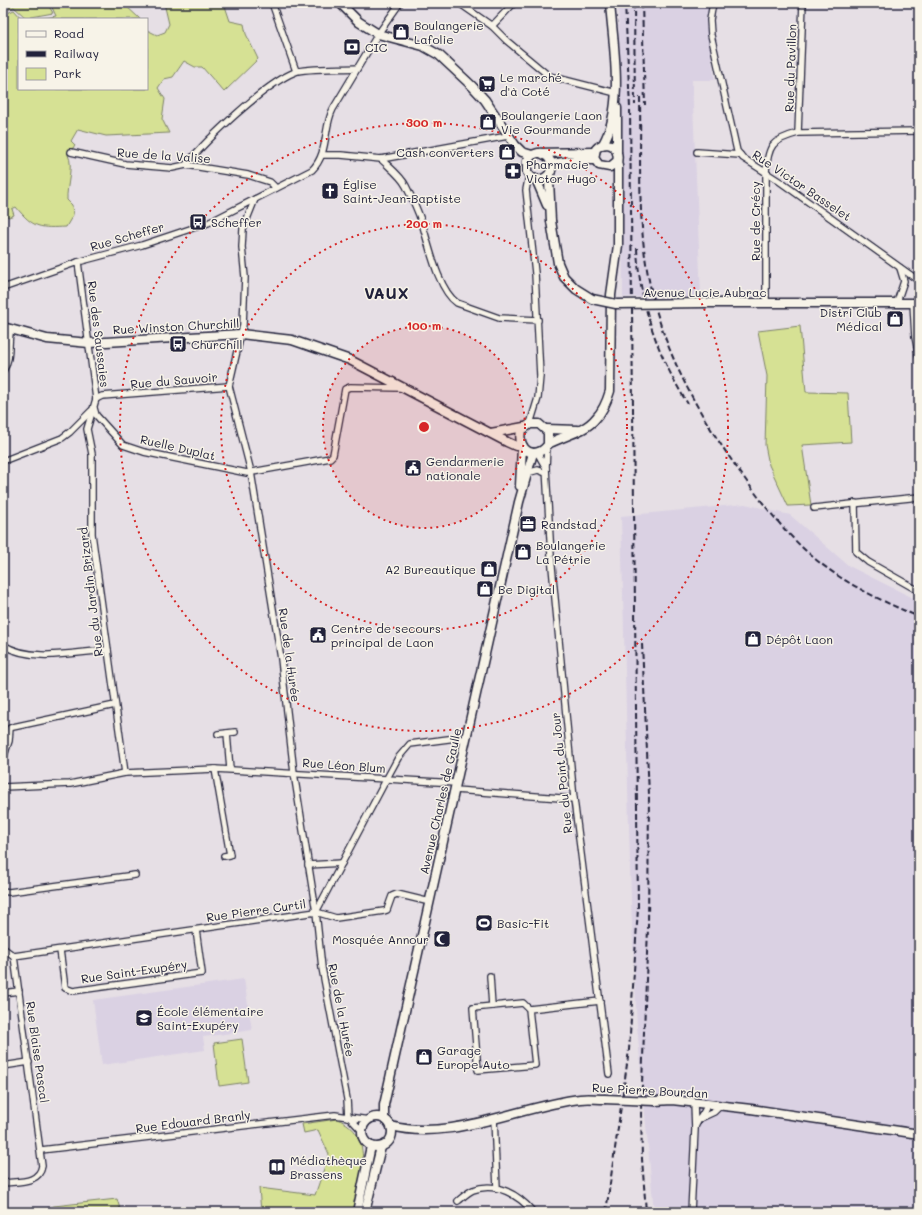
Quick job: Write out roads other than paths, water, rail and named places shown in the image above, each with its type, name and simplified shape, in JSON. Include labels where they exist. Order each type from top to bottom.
[{"type":"main road","points":[[340,3],[359,22],[378,34],[423,46],[439,55],[472,86],[497,116],[508,136],[522,152],[533,177],[545,178],[551,168],[575,160],[595,156]]},
{"type":"main road","points":[[518,502],[535,453],[548,445],[580,430],[597,418],[608,399],[611,386],[611,295],[618,245],[618,166],[616,162],[618,126],[610,3]]},
{"type":"main road","points":[[616,94],[609,131],[603,144],[598,147],[595,156],[599,165],[606,167],[614,179],[617,192]]},
{"type":"main road","points":[[603,144],[610,145],[617,152]]},
{"type":"main road","points":[[522,152],[532,155],[541,153],[595,156]]},
{"type":"main road","points":[[541,153],[548,157],[551,168]]},
{"type":"main road","points":[[526,164],[532,155]]},
{"type":"main road","points":[[606,167],[616,162]]},
{"type":"main road","name":"Avenue Lucie Aubrac","points":[[551,168],[549,180],[551,218],[558,263],[564,277],[576,289],[592,299],[616,304],[916,303]]},
{"type":"main road","name":"Avenue Lucie Aubrac","points":[[533,177],[545,196],[551,218]]},
{"type":"main road","name":"Rue Winston Churchill","points":[[3,323],[7,328],[46,339],[88,343],[241,334],[292,340],[350,360],[516,446],[522,446]]},
{"type":"main road","points":[[491,433],[539,424],[546,429],[549,436],[548,445]]},
{"type":"main road","points":[[518,502],[522,446],[520,436],[527,426]]},
{"type":"main road","points":[[546,429],[580,430]]},
{"type":"main road","points":[[522,446],[535,453]]},
{"type":"main road","name":"Avenue Charles de Gaulle","points":[[384,1119],[384,1105],[518,502]]},
{"type":"main road","name":"Rue Pierre Bourdan","points":[[391,1126],[406,1130],[450,1128],[580,1099],[604,1099],[707,1104],[751,1109],[919,1134]]},
{"type":"main road","name":"Avenue Charles de Gaulle","points":[[372,1119],[384,1105]]},
{"type":"main road","points":[[365,1212],[381,1147],[389,1141],[391,1137],[391,1126],[384,1119],[372,1119],[364,1125],[362,1131],[364,1140],[371,1146],[381,1147]]},
{"type":"main road","name":"Rue Pierre Bourdan","points":[[391,1137],[406,1130]]},
{"type":"main road","points":[[357,1212],[371,1146]]},
{"type":"street","points":[[272,3],[296,71]]},
{"type":"street","points":[[400,3],[378,34],[331,113],[322,155],[341,155],[381,159],[508,136]]},
{"type":"street","points":[[459,3],[492,26],[507,41],[549,76],[616,94]]},
{"type":"street","points":[[492,26],[514,3]]},
{"type":"street","name":"Rue Victor Basselet","points":[[713,3],[710,25],[713,48],[733,141],[740,155],[919,281]]},
{"type":"street","name":"Rue du Pavillon","points":[[798,134],[803,3]]},
{"type":"street","points":[[186,165],[206,142],[261,94],[296,71],[357,68]]},
{"type":"street","name":"Rue de Crécy","points":[[766,304],[766,172],[767,160],[772,146],[781,138],[798,134],[919,131]]},
{"type":"street","name":"Rue de la Valise","points":[[71,152],[125,164],[172,168],[186,165],[248,175],[270,182],[276,188]]},
{"type":"street","points":[[697,152],[740,155]]},
{"type":"street","name":"Rue Scheffer","points":[[3,288],[78,262],[142,245],[208,223],[312,170],[322,155]]},
{"type":"street","points":[[381,159],[406,185],[421,221],[428,246],[444,287],[452,300],[499,318],[538,320]]},
{"type":"street","points":[[527,426],[538,398],[540,376],[534,265],[526,190],[533,177]]},
{"type":"street","name":"Rue de la Hurée","points":[[255,199],[243,229],[242,247],[245,277],[241,334],[229,386],[251,472],[281,659],[294,773],[316,912],[322,968],[347,1100],[348,1117]]},
{"type":"street","name":"Rue des Saussaies","points":[[78,262],[96,399],[94,408]]},
{"type":"street","points":[[897,302],[904,281],[900,268]]},
{"type":"street","points":[[916,303],[915,336],[919,357]]},
{"type":"street","points":[[3,371],[8,360],[7,328]]},
{"type":"street","name":"Rue du Sauvoir","points":[[96,399],[102,396],[229,386]]},
{"type":"street","name":"Ruelle Duplat","points":[[94,408],[96,415],[123,445],[144,452],[244,472],[251,472],[330,458],[334,449],[345,389],[350,387],[404,388]]},
{"type":"street","points":[[3,461],[62,438],[94,408]]},
{"type":"street","name":"Rue du Jardin Brizard","points":[[94,408],[88,429],[92,454],[92,534],[125,773]]},
{"type":"street","name":"Rue du Point du Jour","points":[[548,445],[546,471],[552,556],[574,799],[609,1074]]},
{"type":"street","points":[[535,453],[546,471]]},
{"type":"street","points":[[527,473],[538,470],[546,471]]},
{"type":"street","points":[[814,508],[919,497]]},
{"type":"street","points":[[855,503],[856,552],[868,562],[919,591]]},
{"type":"street","points":[[3,645],[16,652],[30,655],[108,650]]},
{"type":"street","points":[[3,759],[9,741],[10,728],[115,705]]},
{"type":"street","points":[[218,734],[234,732]]},
{"type":"street","points":[[227,733],[230,769]]},
{"type":"street","name":"Rue Pierre Curtil","points":[[14,956],[316,912],[398,758],[410,744],[456,738],[466,740]]},
{"type":"street","points":[[215,769],[230,855],[224,856]]},
{"type":"street","name":"Rue Léon Blum","points":[[3,787],[70,784],[125,773],[230,769],[456,786],[574,799]]},
{"type":"street","points":[[308,865],[342,863]]},
{"type":"street","points":[[3,891],[9,892],[135,875]]},
{"type":"street","points":[[316,912],[336,918],[384,911],[387,910],[392,896],[397,894],[430,902]]},
{"type":"street","name":"Rue Saint-Exupéry","points":[[60,950],[65,988],[73,991],[202,973],[196,930]]},
{"type":"street","points":[[3,948],[14,956]]},
{"type":"street","name":"Rue Blaise Pascal","points":[[3,1183],[35,1179],[40,1174],[42,1166],[14,956]]},
{"type":"street","points":[[490,976],[492,1006]]},
{"type":"street","points":[[3,993],[18,991]]},
{"type":"street","points":[[530,1009],[600,1001]]},
{"type":"street","points":[[523,1003],[530,1009],[535,1065],[478,1070],[473,1008],[523,1003]]},
{"type":"street","points":[[3,1066],[29,1062]]},
{"type":"street","points":[[692,1212],[695,1129],[694,1103]]},
{"type":"street","points":[[695,1129],[698,1119],[706,1109],[707,1104]]},
{"type":"street","points":[[698,1119],[714,1112],[720,1106]]},
{"type":"street","name":"Rue Edouard Branly","points":[[41,1150],[298,1118],[335,1115],[372,1119]]},
{"type":"street","points":[[348,1117],[362,1131]]},
{"type":"street","points":[[494,1118],[496,1188]]},
{"type":"street","points":[[458,1201],[474,1190],[496,1188],[513,1194],[524,1201],[533,1212]]},
{"type":"railway","points":[[606,1212],[629,1050],[638,908],[630,108],[625,3]]},
{"type":"railway","points":[[634,3],[635,105]]},
{"type":"railway","points":[[642,3],[645,105]]},
{"type":"railway","points":[[640,97],[640,186],[642,231],[648,275],[654,303],[663,330],[684,382],[712,431],[728,455],[769,511],[795,540],[814,558],[838,576],[878,598],[919,617]]},
{"type":"railway","points":[[637,248],[642,289],[652,329],[668,368],[688,404]]},
{"type":"railway","points":[[642,644],[649,794],[648,928],[641,1110],[642,1159],[646,1212]]},
{"type":"place","name":"Boulangerie Lafolie","points":[[401,32]]},
{"type":"place","name":"CIC","points":[[352,47]]},
{"type":"place","name":"Le marché d'à Coté","points":[[487,84]]},
{"type":"place","name":"Boulangerie Laon Vie Gourmande","points":[[488,122]]},
{"type":"place","name":"Cash converters","points":[[507,152]]},
{"type":"place","name":"Pharmacie Victor Hugo","points":[[513,171]]},
{"type":"place","name":"Église Saint-Jean-Baptiste","points":[[330,191]]},
{"type":"place","name":"Scheffer","points":[[198,222]]},
{"type":"place","name":"Distri Club Médical","points":[[895,319]]},
{"type":"place","name":"Churchill","points":[[178,344]]},
{"type":"place","name":"Gendarmerie nationale","points":[[413,468]]},
{"type":"place","name":"Randstad","points":[[528,524]]},
{"type":"place","name":"Boulangerie La Pétrie","points":[[523,552]]},
{"type":"place","name":"A2 Bureautique","points":[[489,569]]},
{"type":"place","name":"Be Digital","points":[[485,589]]},
{"type":"place","name":"Centre de secours principal de Laon","points":[[318,635]]},
{"type":"place","name":"Dépôt Laon","points":[[753,639]]},
{"type":"place","name":"Basic-Fit","points":[[484,923]]},
{"type":"place","name":"Mosquée Annour","points":[[442,939]]},
{"type":"place","name":"École élémentaire Saint-Exupéry","points":[[144,1018]]},
{"type":"place","name":"Garage Europe Auto","points":[[424,1057]]},
{"type":"place","name":"Médiathèque Brassens","points":[[277,1167]]},
{"type":"district","name":"VAUX","points":[[387,292]]}]
